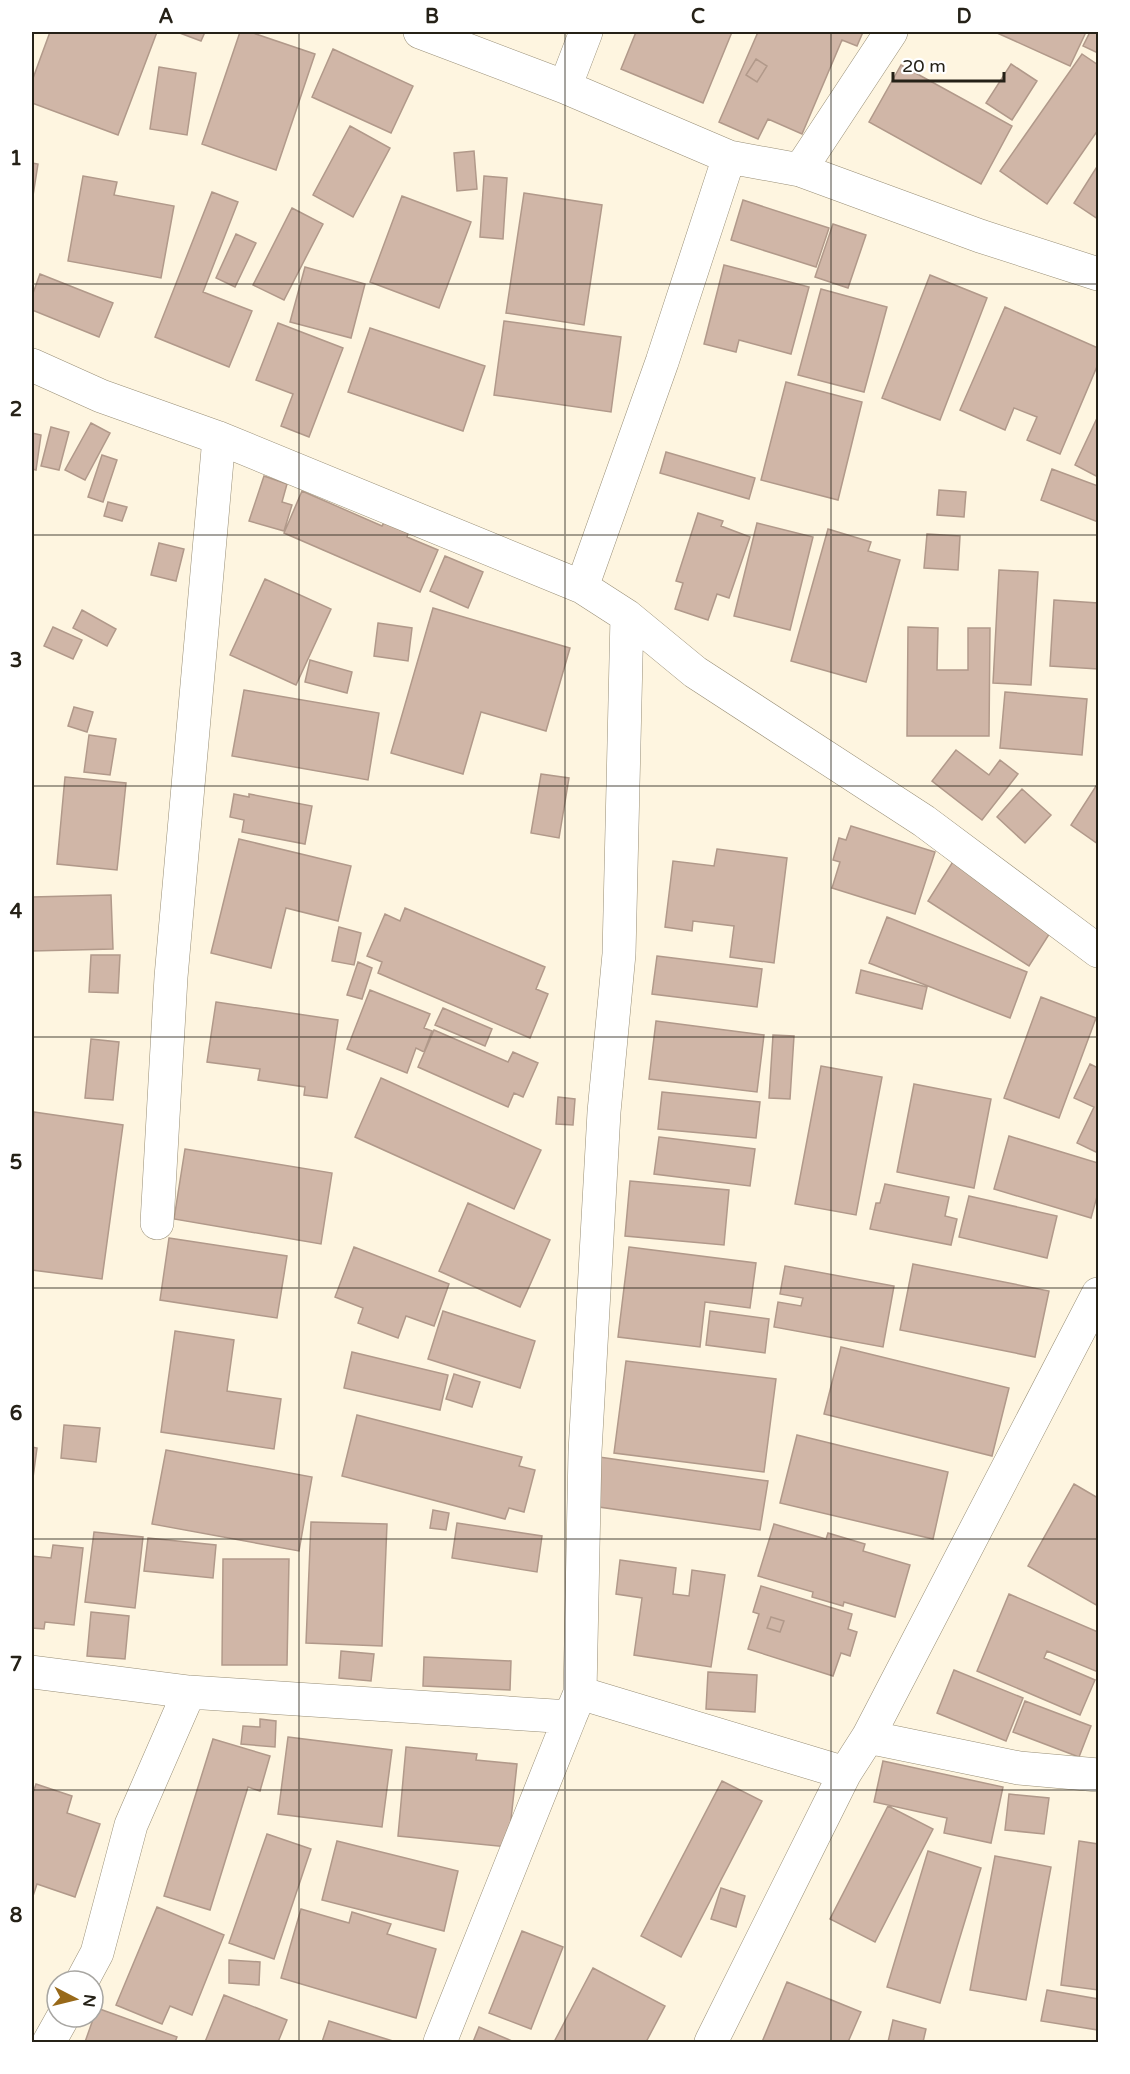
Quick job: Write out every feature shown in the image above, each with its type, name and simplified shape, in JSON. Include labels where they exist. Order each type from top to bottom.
[{"type":"street","points":[[420,32],[565,87],[729,157],[800,170],[980,236],[1098,274]]},
{"type":"street","points":[[565,87],[586,32]]},
{"type":"street","points":[[800,170],[891,32]]},
{"type":"street","points":[[582,587],[662,362],[729,157]]},
{"type":"street","points":[[32,365],[101,396],[219,438],[582,587],[627,616],[695,672],[924,821],[1098,951]]},
{"type":"street","points":[[157,1223],[171,977],[219,438]]},
{"type":"street","points":[[440,2043],[575,1705],[585,1452],[604,1112],[619,954],[627,616]]},
{"type":"street","points":[[711,2043],[845,1773],[868,1737],[1098,1294]]},
{"type":"street","points":[[32,1672],[189,1692],[575,1705],[845,1773]]},
{"type":"street","points":[[88,1969],[97,1953],[131,1825],[189,1692]]},
{"type":"street","points":[[868,1737],[1019,1768],[1098,1775]]},
{"type":"street","points":[[49,2043],[57,2029]]},
{"type":"building","points":[[50,32],[157,32],[118,135],[32,103],[32,81]]},
{"type":"building","points":[[177,32],[205,32],[201,41]]},
{"type":"building","points":[[240,32],[250,32],[315,54],[276,170],[202,144]]},
{"type":"building","points":[[636,32],[732,32],[703,103],[621,69]]},
{"type":"building","points":[[758,32],[863,32],[857,46],[842,40],[802,134],[768,119],[758,139],[719,122]],"holes":[[[756,59],[767,66],[757,82],[746,75]]]},
{"type":"building","points":[[995,32],[1086,32],[1070,66]]},
{"type":"building","points":[[1090,32],[1098,32],[1098,53],[1083,46]]},
{"type":"building","points":[[333,49],[413,86],[391,133],[312,97]]},
{"type":"building","points":[[1082,54],[1098,65],[1098,130],[1047,204],[1000,171]]},
{"type":"building","points":[[756,59],[767,66],[757,82],[746,75]]},
{"type":"building","points":[[1011,64],[1037,81],[1012,120],[986,103]]},
{"type":"building","points":[[901,65],[1012,126],[981,184],[869,122]]},
{"type":"building","points":[[159,67],[196,73],[187,135],[150,129]]},
{"type":"building","points":[[350,126],[390,148],[353,217],[313,195]]},
{"type":"building","points":[[474,151],[477,189],[457,191],[454,153]]},
{"type":"building","points":[[32,163],[38,164],[32,202]]},
{"type":"building","points":[[1098,165],[1098,219],[1074,203]]},
{"type":"building","points":[[83,176],[117,182],[114,195],[174,206],[161,278],[68,261]]},
{"type":"building","points":[[484,176],[507,178],[503,239],[480,237]]},
{"type":"building","points":[[212,192],[238,202],[203,292],[252,311],[229,367],[155,337]]},
{"type":"building","points":[[524,193],[602,205],[584,325],[506,313]]},
{"type":"building","points":[[402,196],[471,222],[439,308],[370,282]]},
{"type":"building","points":[[743,200],[829,228],[816,267],[731,240]]},
{"type":"building","points":[[292,208],[323,224],[284,300],[253,285]]},
{"type":"building","points":[[833,224],[866,235],[848,288],[815,277]]},
{"type":"building","points":[[236,234],[256,243],[235,287],[216,278]]},
{"type":"building","points":[[724,265],[809,287],[791,354],[739,340],[736,352],[704,344]]},
{"type":"building","points":[[305,267],[365,284],[351,338],[290,322]]},
{"type":"building","points":[[40,274],[113,303],[99,337],[32,310],[32,296]]},
{"type":"building","points":[[930,275],[987,298],[940,420],[882,398]]},
{"type":"building","points":[[821,289],[887,307],[864,392],[798,375]]},
{"type":"building","points":[[1005,307],[1098,348],[1098,364],[1060,454],[1027,440],[1037,417],[1014,408],[1005,430],[960,410]]},
{"type":"building","points":[[504,321],[621,337],[611,412],[494,395]]},
{"type":"building","points":[[278,323],[343,348],[309,437],[281,426],[293,394],[256,380]]},
{"type":"building","points":[[370,328],[485,366],[463,431],[348,392]]},
{"type":"building","points":[[786,382],[862,402],[838,500],[761,480]]},
{"type":"building","points":[[1098,416],[1098,477],[1075,465]]},
{"type":"building","points":[[91,423],[110,433],[85,480],[65,470]]},
{"type":"building","points":[[51,427],[69,432],[59,470],[41,466]]},
{"type":"building","points":[[32,433],[41,435],[36,470],[32,469]]},
{"type":"building","points":[[666,452],[755,478],[749,499],[660,473]]},
{"type":"building","points":[[102,455],[117,460],[103,502],[88,497]]},
{"type":"building","points":[[1052,469],[1098,486],[1098,522],[1041,500]]},
{"type":"building","points":[[264,476],[287,484],[282,502],[292,505],[284,531],[249,521]]},
{"type":"building","points":[[939,490],[966,492],[964,517],[937,515]]},
{"type":"building","points":[[302,491],[382,526],[385,521],[409,531],[407,537],[438,550],[420,592],[284,533]]},
{"type":"building","points":[[108,502],[127,507],[122,521],[104,516]]},
{"type":"building","points":[[698,513],[723,521],[721,526],[750,537],[729,598],[717,594],[708,620],[675,609],[683,583],[676,581]]},
{"type":"building","points":[[757,523],[813,537],[790,630],[734,616]]},
{"type":"building","points":[[828,529],[871,542],[868,551],[900,560],[866,682],[791,661]]},
{"type":"building","points":[[927,534],[960,536],[958,570],[924,568]]},
{"type":"building","points":[[159,543],[184,549],[176,581],[151,575]]},
{"type":"building","points":[[445,556],[483,572],[468,608],[430,591]]},
{"type":"building","points":[[999,570],[1038,572],[1031,685],[993,683]]},
{"type":"building","points":[[265,579],[331,609],[296,685],[230,655]]},
{"type":"building","points":[[1054,600],[1098,603],[1098,669],[1050,666]]},
{"type":"building","points":[[433,608],[570,648],[546,731],[481,712],[463,774],[391,753]]},
{"type":"building","points":[[82,610],[116,629],[107,646],[73,628]]},
{"type":"building","points":[[378,623],[412,628],[408,661],[374,656]]},
{"type":"building","points":[[53,627],[82,640],[73,659],[44,646]]},
{"type":"building","points":[[908,627],[938,628],[937,670],[968,670],[968,628],[990,628],[989,736],[907,736]]},
{"type":"building","points":[[310,660],[352,672],[347,693],[305,682]]},
{"type":"building","points":[[244,690],[379,713],[368,780],[232,756]]},
{"type":"building","points":[[1005,692],[1087,699],[1082,755],[1000,748]]},
{"type":"building","points":[[74,707],[93,712],[87,732],[68,726]]},
{"type":"building","points":[[89,735],[116,739],[110,775],[84,772]]},
{"type":"building","points":[[956,750],[989,775],[1000,760],[1018,774],[982,820],[932,781]]},
{"type":"building","points":[[541,774],[569,778],[559,838],[531,833]]},
{"type":"building","points":[[65,777],[126,783],[117,870],[57,864]]},
{"type":"building","points":[[1098,783],[1098,844],[1071,825]]},
{"type":"building","points":[[1022,789],[1051,815],[1025,843],[997,817]]},
{"type":"building","points":[[234,794],[249,797],[249,794],[312,806],[305,844],[242,832],[244,820],[230,817]]},
{"type":"building","points":[[851,826],[935,852],[915,914],[832,888],[840,862],[833,860],[839,838],[846,840]]},
{"type":"building","points":[[239,839],[351,866],[338,921],[286,908],[271,968],[211,953]]},
{"type":"building","points":[[717,849],[787,858],[774,963],[730,957],[734,926],[693,921],[692,931],[665,927],[673,861],[714,866]]},
{"type":"building","points":[[954,860],[1055,925],[1029,966],[928,901]]},
{"type":"building","points":[[111,895],[113,949],[32,951],[32,897]]},
{"type":"building","points":[[405,908],[545,967],[536,989],[548,994],[530,1038],[378,973],[382,962],[367,956],[385,914],[400,921]]},
{"type":"building","points":[[887,917],[1027,972],[1010,1018],[869,963]]},
{"type":"building","points":[[339,927],[361,933],[354,965],[332,961]]},
{"type":"building","points":[[91,955],[120,955],[118,993],[89,992]]},
{"type":"building","points":[[657,956],[762,969],[757,1007],[652,994]]},
{"type":"building","points":[[358,962],[372,968],[362,999],[347,995]]},
{"type":"building","points":[[861,970],[927,987],[922,1009],[856,993]]},
{"type":"building","points":[[370,990],[430,1014],[424,1028],[432,1031],[424,1052],[416,1048],[407,1073],[347,1049]]},
{"type":"building","points":[[1041,997],[1096,1018],[1059,1118],[1004,1098]]},
{"type":"building","points":[[216,1002],[338,1020],[327,1098],[304,1095],[305,1087],[258,1080],[260,1069],[207,1062]]},
{"type":"building","points":[[443,1008],[492,1029],[485,1046],[435,1025]]},
{"type":"building","points":[[656,1021],[764,1035],[757,1092],[649,1079]]},
{"type":"building","points":[[434,1030],[508,1062],[513,1052],[538,1063],[523,1097],[514,1093],[508,1107],[418,1067]]},
{"type":"building","points":[[773,1035],[794,1036],[790,1099],[769,1098]]},
{"type":"building","points":[[91,1039],[119,1042],[113,1100],[85,1098]]},
{"type":"building","points":[[1090,1064],[1098,1068],[1098,1153],[1077,1143],[1094,1107],[1074,1098]]},
{"type":"building","points":[[821,1066],[882,1077],[856,1215],[795,1204]]},
{"type":"building","points":[[381,1078],[541,1150],[514,1209],[355,1137]]},
{"type":"building","points":[[914,1084],[991,1099],[974,1188],[897,1172]]},
{"type":"building","points":[[662,1092],[760,1102],[756,1138],[658,1129]]},
{"type":"building","points":[[558,1097],[575,1099],[573,1125],[556,1124]]},
{"type":"building","points":[[34,1112],[123,1125],[102,1279],[32,1270]]},
{"type":"building","points":[[1009,1136],[1098,1163],[1098,1193],[1091,1218],[994,1189]]},
{"type":"building","points":[[659,1137],[755,1149],[750,1186],[654,1174]]},
{"type":"building","points":[[185,1149],[332,1173],[321,1244],[174,1219]]},
{"type":"building","points":[[630,1181],[729,1190],[724,1245],[625,1236]]},
{"type":"building","points":[[885,1184],[949,1197],[945,1216],[957,1219],[951,1245],[870,1229],[876,1203],[880,1203]]},
{"type":"building","points":[[969,1196],[1057,1216],[1047,1258],[959,1237]]},
{"type":"building","points":[[468,1203],[550,1240],[520,1307],[439,1271]]},
{"type":"building","points":[[169,1238],[287,1256],[277,1318],[160,1300]]},
{"type":"building","points":[[354,1247],[449,1284],[434,1326],[406,1316],[398,1338],[358,1323],[363,1308],[335,1297]]},
{"type":"building","points":[[629,1247],[756,1263],[750,1308],[705,1302],[700,1347],[618,1337]]},
{"type":"building","points":[[913,1264],[1049,1291],[1035,1357],[900,1330]]},
{"type":"building","points":[[785,1266],[894,1286],[883,1347],[774,1327],[778,1302],[801,1306],[803,1298],[780,1294]]},
{"type":"building","points":[[443,1311],[535,1341],[520,1388],[428,1359]]},
{"type":"building","points":[[710,1311],[769,1319],[765,1353],[706,1345]]},
{"type":"building","points":[[175,1331],[234,1340],[227,1391],[281,1399],[274,1449],[161,1432]]},
{"type":"building","points":[[841,1347],[1009,1388],[992,1456],[824,1414]]},
{"type":"building","points":[[352,1352],[448,1375],[440,1410],[344,1388]]},
{"type":"building","points":[[626,1361],[776,1379],[764,1472],[614,1453]]},
{"type":"building","points":[[454,1374],[480,1382],[472,1407],[446,1399]]},
{"type":"building","points":[[357,1415],[522,1457],[519,1466],[535,1470],[524,1512],[509,1508],[505,1519],[342,1476]]},
{"type":"building","points":[[64,1425],[100,1428],[96,1462],[61,1458]]},
{"type":"building","points":[[797,1435],[948,1472],[933,1539],[780,1503]]},
{"type":"building","points":[[32,1447],[37,1448],[32,1485]]},
{"type":"building","points":[[166,1450],[312,1477],[299,1551],[152,1524]]},
{"type":"building","points":[[592,1456],[768,1481],[760,1530],[585,1505]]},
{"type":"building","points":[[1074,1484],[1098,1498],[1098,1606],[1028,1566]]},
{"type":"building","points":[[433,1510],[449,1513],[446,1530],[430,1528]]},
{"type":"building","points":[[311,1522],[387,1524],[382,1646],[306,1643]]},
{"type":"building","points":[[457,1523],[542,1536],[537,1572],[452,1558]]},
{"type":"building","points":[[774,1524],[826,1539],[828,1533],[865,1544],[863,1551],[910,1565],[895,1617],[844,1602],[843,1606],[812,1597],[813,1592],[758,1576]]},
{"type":"building","points":[[94,1532],[143,1537],[135,1608],[85,1602]]},
{"type":"building","points":[[148,1538],[216,1545],[213,1578],[144,1571]]},
{"type":"building","points":[[53,1545],[83,1548],[74,1625],[45,1622],[44,1629],[32,1628],[32,1556],[51,1558]]},
{"type":"building","points":[[223,1559],[289,1559],[287,1665],[222,1665]]},
{"type":"building","points":[[620,1560],[676,1568],[673,1594],[689,1596],[692,1570],[725,1575],[711,1667],[634,1655],[642,1598],[616,1594]]},
{"type":"building","points":[[761,1586],[852,1614],[848,1629],[857,1632],[850,1656],[841,1653],[833,1676],[748,1649],[759,1614],[753,1612]],"holes":[[[771,1617],[784,1621],[780,1632],[767,1628]]]},
{"type":"building","points":[[1009,1594],[1098,1632],[1098,1672],[1047,1651],[1044,1658],[1095,1680],[1080,1715],[977,1671]]},
{"type":"building","points":[[91,1612],[129,1616],[125,1659],[87,1656]]},
{"type":"building","points":[[771,1617],[784,1621],[780,1632],[767,1628]]},
{"type":"building","points":[[341,1651],[374,1654],[371,1681],[339,1678]]},
{"type":"building","points":[[424,1657],[511,1661],[510,1690],[423,1686]]},
{"type":"building","points":[[954,1670],[1023,1698],[1006,1741],[937,1713]]},
{"type":"building","points":[[708,1672],[757,1675],[755,1712],[706,1709]]},
{"type":"building","points":[[1025,1701],[1091,1726],[1079,1757],[1013,1732]]},
{"type":"building","points":[[260,1719],[276,1721],[275,1747],[241,1744],[243,1726],[260,1727]]},
{"type":"building","points":[[288,1737],[392,1750],[382,1827],[278,1814]]},
{"type":"building","points":[[213,1739],[270,1756],[260,1791],[248,1787],[210,1910],[164,1896]]},
{"type":"building","points":[[406,1747],[477,1754],[476,1760],[517,1764],[508,1847],[398,1836]]},
{"type":"building","points":[[883,1761],[1003,1787],[991,1843],[944,1833],[947,1818],[874,1802]]},
{"type":"building","points":[[722,1781],[762,1801],[681,1957],[641,1936]]},
{"type":"building","points":[[36,1784],[72,1796],[67,1813],[100,1824],[75,1897],[37,1884],[32,1895],[32,1796]]},
{"type":"building","points":[[1009,1794],[1049,1798],[1044,1834],[1005,1830]]},
{"type":"building","points":[[888,1806],[933,1829],[875,1942],[830,1919]]},
{"type":"building","points":[[267,1834],[311,1849],[274,1959],[229,1943]]},
{"type":"building","points":[[337,1841],[458,1871],[444,1931],[322,1900]]},
{"type":"building","points":[[1079,1841],[1098,1844],[1098,1990],[1061,1985]]},
{"type":"building","points":[[928,1851],[981,1868],[940,2003],[887,1987]]},
{"type":"building","points":[[995,1856],[1051,1867],[1026,2000],[970,1990]]},
{"type":"building","points":[[721,1888],[745,1896],[736,1927],[711,1919]]},
{"type":"building","points":[[157,1907],[224,1935],[192,2015],[170,2006],[162,2024],[116,2005]]},
{"type":"building","points":[[301,1909],[349,1923],[352,1912],[391,1924],[387,1934],[436,1949],[416,2018],[281,1978]]},
{"type":"building","points":[[522,1931],[563,1947],[531,2029],[489,2013]]},
{"type":"building","points":[[229,1960],[260,1962],[259,1985],[229,1983]]},
{"type":"building","points":[[593,1968],[665,2006],[646,2042],[554,2042]]},
{"type":"building","points":[[787,1982],[861,2012],[848,2042],[762,2042]]},
{"type":"building","points":[[1047,1990],[1098,1999],[1098,2030],[1041,2021]]},
{"type":"building","points":[[224,1995],[287,2020],[278,2042],[205,2042]]},
{"type":"building","points":[[105,2011],[177,2037],[175,2042],[85,2042],[90,2029],[105,2029]]},
{"type":"building","points":[[893,2020],[926,2029],[923,2042],[888,2042]]},
{"type":"building","points":[[329,2021],[396,2042],[322,2042]]},
{"type":"building","points":[[479,2027],[512,2041],[512,2042],[473,2042]]}]
